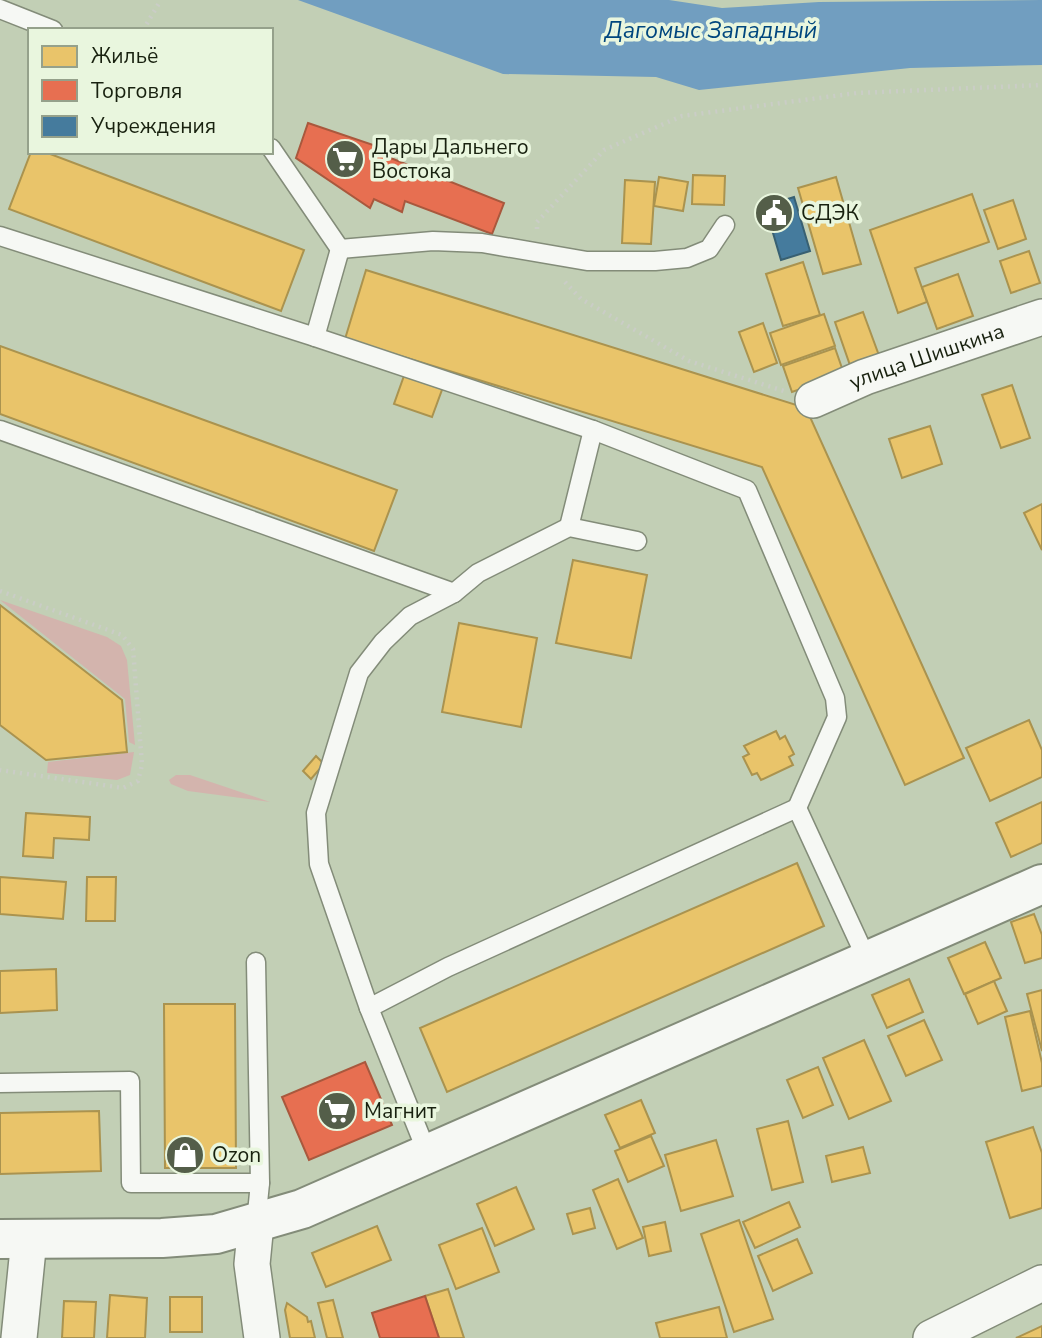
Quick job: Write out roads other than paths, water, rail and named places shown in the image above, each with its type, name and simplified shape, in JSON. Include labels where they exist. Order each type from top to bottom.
[{"type":"main road","points":[[15,1239],[216,1234],[335,1197],[1042,884]]},
{"type":"street","name":"улица Шишкина","points":[[813,400],[866,377],[1042,317]]},
{"type":"street","points":[[256,1223],[252,1264],[262,1338]]},
{"type":"street","points":[[15,1239],[19,1338]]},
{"type":"street","points":[[931,1338],[1042,1283]]},
{"type":"lane","points":[[0,9],[48,28]]},
{"type":"lane","points":[[273,151],[340,249],[315,337]]},
{"type":"lane","points":[[340,249],[433,241],[482,243],[536,250],[587,261],[687,258],[709,249],[725,225]]},
{"type":"lane","points":[[0,236],[593,430],[747,491],[835,698],[837,717],[797,807],[449,967],[369,1008]]},
{"type":"lane","points":[[0,430],[453,593]]},
{"type":"lane","points":[[569,527],[593,430]]},
{"type":"lane","points":[[428,1155],[369,1008],[319,864],[316,813],[359,673],[383,642],[410,616],[453,593],[478,573],[569,527],[637,541]]},
{"type":"lane","points":[[797,807],[867,962]]},
{"type":"lane","points":[[256,962],[260,1183],[256,1223]]},
{"type":"lane","points":[[0,1083],[130,1081],[131,1184],[260,1183]]},
{"type":"water","name":"Дагомыс Западный","points":[[298,0],[669,0],[722,8],[819,2],[1042,0],[1042,65],[910,68],[699,90],[656,77],[503,74]]},
{"type":"place","name":"Дары Дальнего Востока","points":[[345,159]]},
{"type":"place","name":"СДЭК","points":[[774,213]]},
{"type":"place","name":"Магнит","points":[[337,1111]]},
{"type":"place","name":"Ozon","points":[[185,1155]]}]
